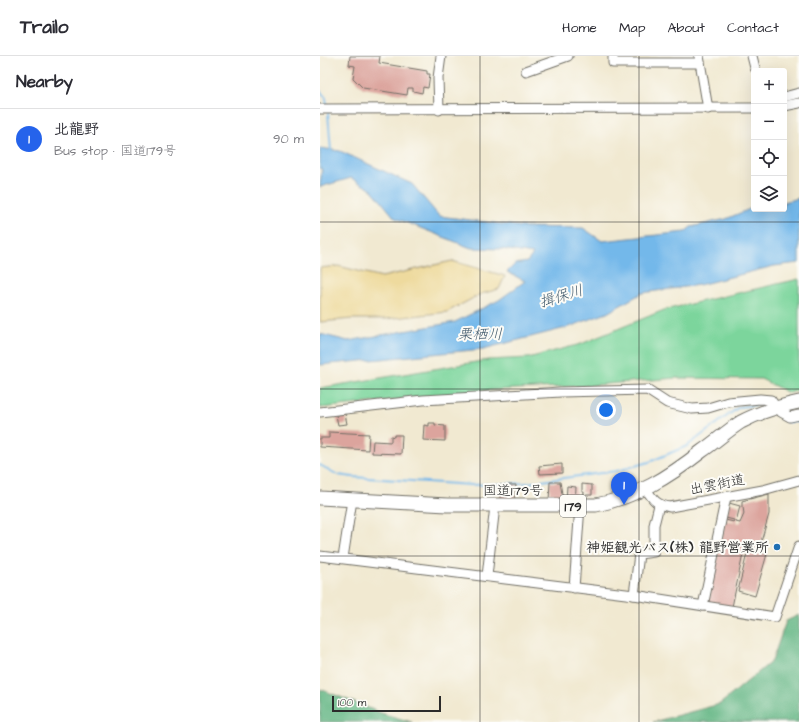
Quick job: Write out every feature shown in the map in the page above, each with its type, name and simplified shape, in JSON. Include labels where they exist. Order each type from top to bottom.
[{"type":"highway","name":"国道179号","points":[[320,498],[495,506],[580,506],[608,503],[646,489],[668,476],[742,422],[766,412],[799,402]]},
{"type":"street","points":[[439,110],[438,78],[441,56]]},
{"type":"street","points":[[526,71],[568,56]]},
{"type":"street","points":[[613,56],[613,62],[700,60],[708,109]]},
{"type":"street","points":[[752,56],[755,68]]},
{"type":"street","points":[[787,96],[799,93]]},
{"type":"street","points":[[787,105],[799,103]]},
{"type":"street","points":[[320,109],[439,110],[751,108]]},
{"type":"street","points":[[320,412],[423,400],[546,393],[647,390],[667,402],[692,409],[708,408],[728,402],[760,399],[771,400],[773,403]]},
{"type":"street","points":[[781,412],[790,416],[799,415]]},
{"type":"street","name":"出雲街道","points":[[659,505],[670,507],[763,490],[799,480]]},
{"type":"street","points":[[634,595],[639,554],[654,552],[654,525],[659,505],[653,500],[646,489]]},
{"type":"street","points":[[703,606],[726,496]]},
{"type":"street","points":[[342,558],[352,500]]},
{"type":"street","points":[[487,576],[495,506]]},
{"type":"street","points":[[574,588],[580,506]]},
{"type":"street","points":[[320,556],[634,595],[775,617],[799,546]]},
{"type":"green space","points":[[799,279],[799,390],[789,393],[761,379],[675,378],[584,386],[493,390],[320,408],[320,388],[488,360],[528,358],[581,344],[664,310]]},
{"type":"green space","points":[[799,615],[799,722],[653,722],[720,704],[772,661],[786,621]]},
{"type":"green space","points":[[320,689],[384,714],[412,722],[320,722]]},
{"type":"sand","points":[[452,261],[505,276],[499,289],[481,294],[447,312],[386,319],[352,319],[320,322],[320,268],[338,266],[382,277]]},
{"type":"water","points":[[320,148],[340,151],[412,184],[439,216],[525,227],[583,228],[602,241],[685,232],[691,227],[726,219],[751,208],[751,212],[787,212],[787,201],[799,198],[799,263],[774,266],[699,285],[642,293],[607,313],[566,328],[483,349],[320,365],[320,334],[348,341],[455,322],[499,300],[525,281],[507,272],[515,264],[527,262],[533,254],[502,249],[471,248],[395,218],[372,190],[351,178],[320,187],[322,169],[320,169]]},
{"type":"building","points":[[350,56],[380,56],[379,63],[427,71],[427,74],[430,74],[428,88],[423,87],[422,93],[413,91],[413,88],[408,88],[407,95],[363,88],[353,78],[355,66],[349,65]]},
{"type":"building","points":[[345,414],[347,424],[338,425],[336,415]]},
{"type":"building","points":[[429,423],[445,426],[445,441],[423,440],[424,425],[429,426]]},
{"type":"building","points":[[329,432],[369,434],[368,450],[320,447],[320,438],[329,438]]},
{"type":"building","points":[[394,435],[402,435],[401,454],[372,453],[373,441],[391,442],[391,436],[394,437]]},
{"type":"building","points":[[562,464],[562,473],[540,474],[539,466]]},
{"type":"building","points":[[550,482],[560,482],[563,500],[549,501]]},
{"type":"building","points":[[582,484],[592,485],[592,495],[584,495],[584,492],[582,492]]},
{"type":"building","points":[[500,485],[516,485],[514,502],[500,500]]},
{"type":"building","points":[[567,486],[576,487],[575,503],[566,502]]},
{"type":"building","points":[[769,494],[769,514],[759,549],[747,547],[743,554],[732,607],[708,602],[725,520],[734,522],[734,520],[726,518],[729,503],[740,506],[736,522],[740,523],[744,514],[742,501]]},
{"type":"building","points":[[748,549],[767,554],[755,596],[738,591]]},
{"type":"waterway","points":[[320,91],[326,98],[327,107]]},
{"type":"waterway","points":[[328,112],[331,151]]},
{"type":"waterway","points":[[320,465],[338,475],[353,477],[471,485],[527,483],[616,471],[649,462],[687,446],[739,407],[763,404]]},
{"type":"waterway","points":[[782,417],[787,422],[799,422]]},
{"type":"place","name":"北龍野","points":[[624,505]]},
{"type":"place","name":"神姫観光バス(株) 龍野営業所","points":[[777,547]]},
{"type":"water label","name":"揖保川","points":[[561,296]]},
{"type":"water label","name":"栗栖川","points":[[480,334]]}]
